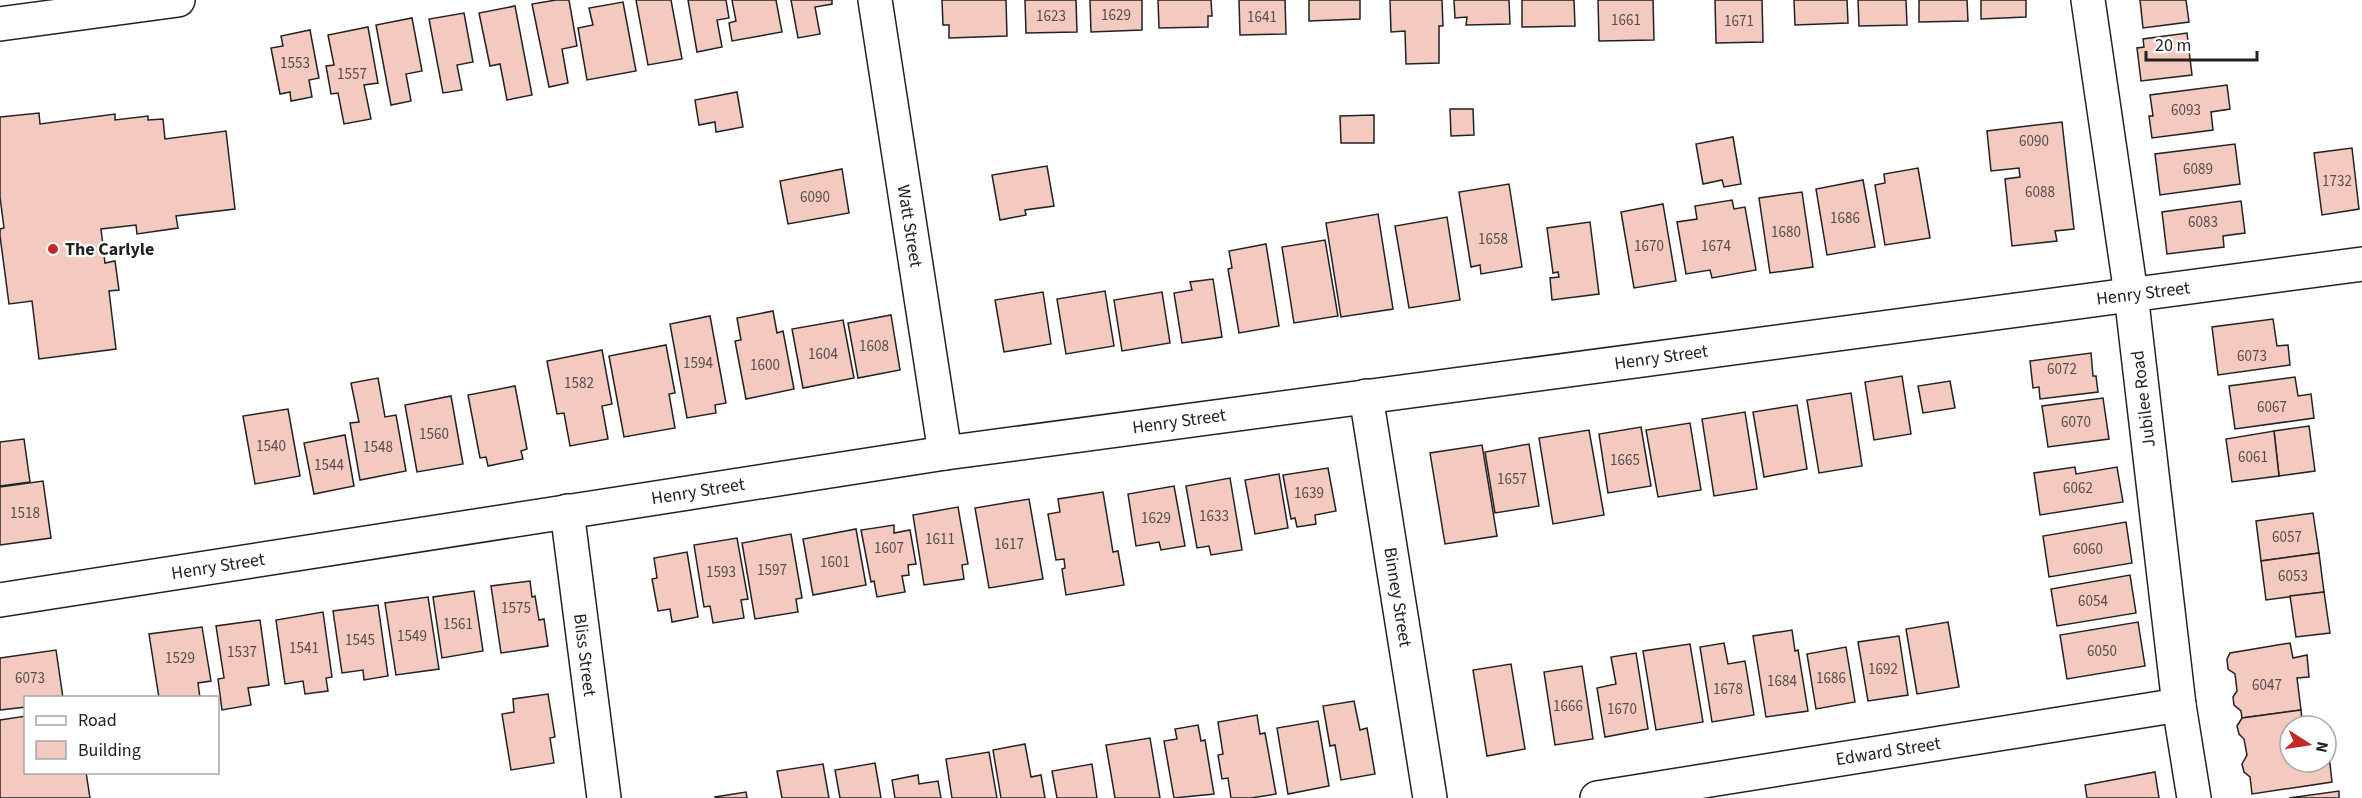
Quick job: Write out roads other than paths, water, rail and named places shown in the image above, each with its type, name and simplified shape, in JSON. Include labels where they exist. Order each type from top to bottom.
[{"type":"street","points":[[0,24],[178,0]]},
{"type":"street","name":"Watt Street","points":[[875,0],[945,453]]},
{"type":"street","name":"Jubilee Road","points":[[2088,0],[2131,294],[2179,705],[2194,798]]},
{"type":"street","name":"Henry Street","points":[[0,600],[945,453],[2362,264]]},
{"type":"street","name":"Binney Street","points":[[1366,396],[1430,798]]},
{"type":"street","name":"Bliss Street","points":[[567,511],[604,798]]},
{"type":"street","name":"Edward Street","points":[[1597,798],[2179,705]]},
{"type":"place","name":"The Carlyle","points":[[53,249]]}]
